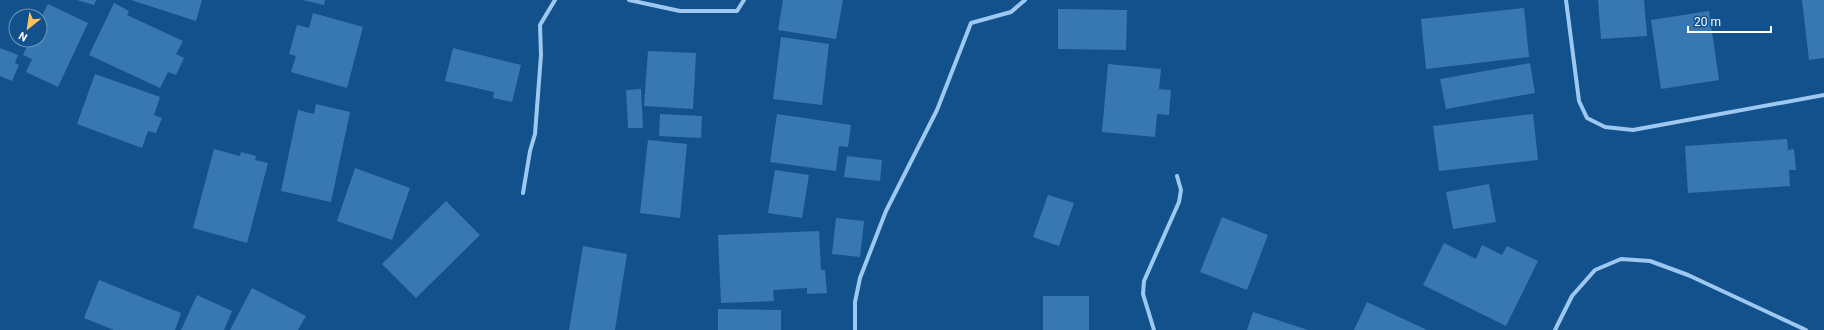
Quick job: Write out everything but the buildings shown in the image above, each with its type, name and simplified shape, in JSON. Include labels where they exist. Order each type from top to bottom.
[{"type":"street","points":[[523,193],[530,151],[535,134],[541,55],[540,25],[555,0]]},
{"type":"street","points":[[629,0],[680,11],[737,10],[744,0]]},
{"type":"street","points":[[855,330],[856,302],[860,278],[886,211],[937,110],[971,23],[1011,12],[1025,0]]},
{"type":"street","points":[[1566,0],[1579,102],[1587,118],[1605,127],[1633,130],[1824,95]]},
{"type":"street","points":[[1154,330],[1143,294],[1144,281],[1179,202],[1181,190],[1177,176]]},
{"type":"street","points":[[1555,330],[1572,296],[1595,270],[1621,259],[1650,261],[1688,275],[1806,330]]}]
